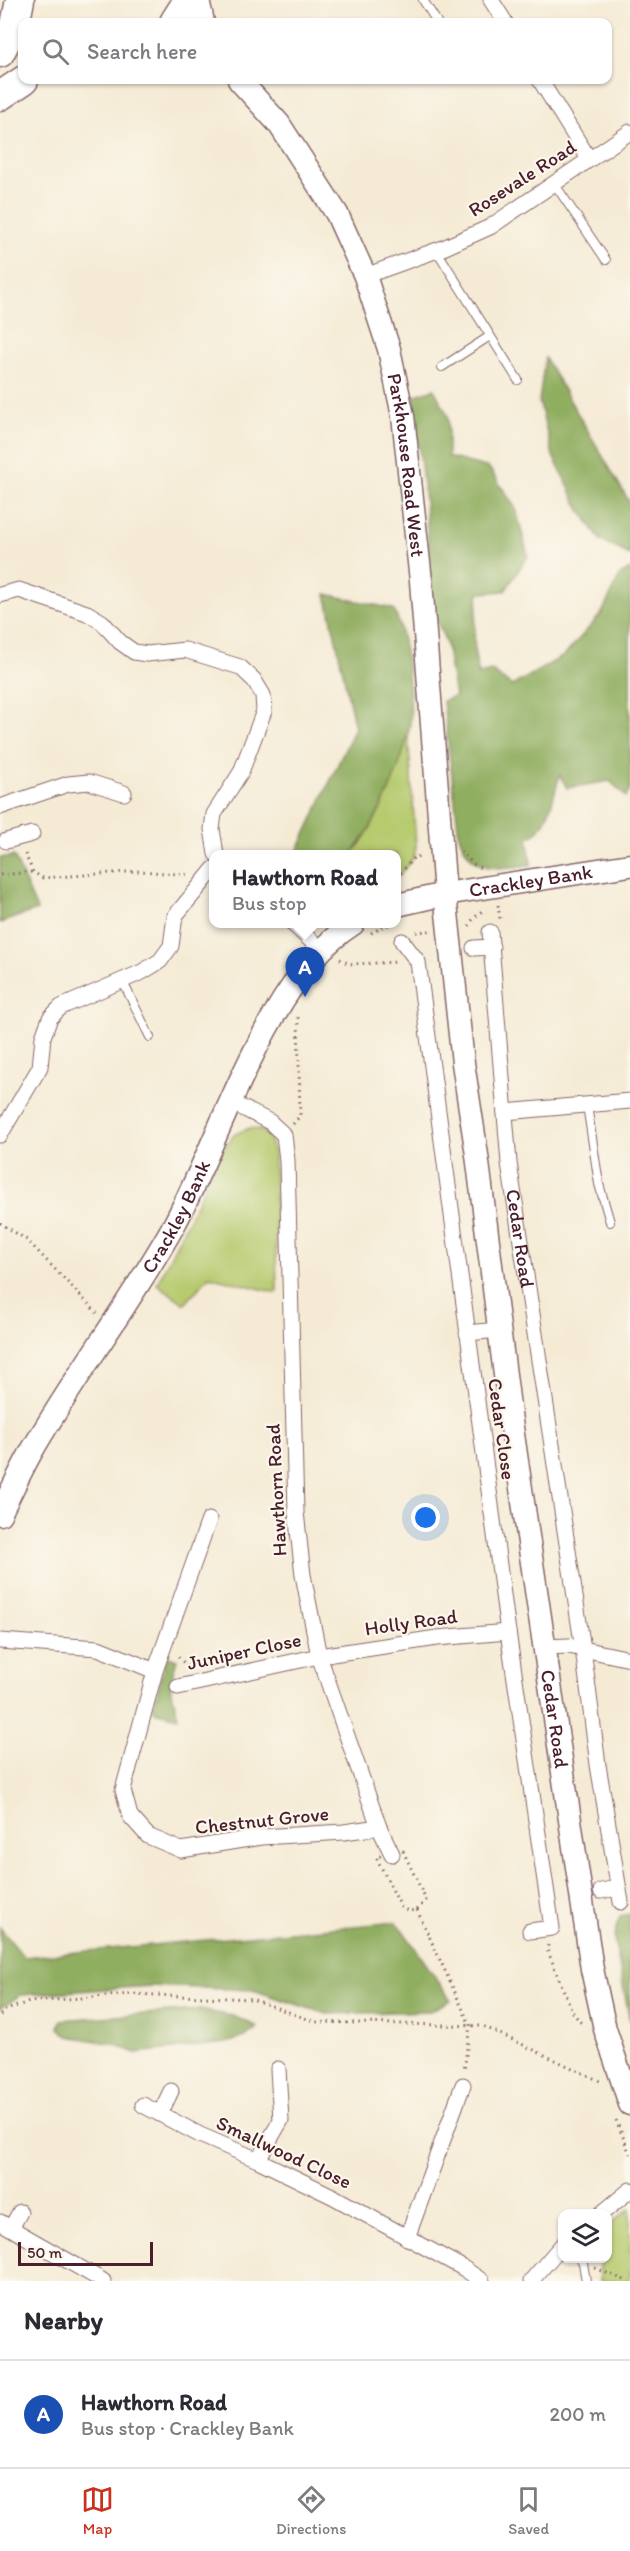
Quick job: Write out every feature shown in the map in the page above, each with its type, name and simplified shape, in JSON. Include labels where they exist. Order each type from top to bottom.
[{"type":"highway","points":[[22,0],[35,18]]},
{"type":"highway","points":[[0,53],[15,25],[22,0]]},
{"type":"highway","points":[[177,18],[188,0]]},
{"type":"highway","points":[[0,96],[18,84]]},
{"type":"street","points":[[198,0],[202,18]]},
{"type":"street","points":[[491,0],[502,18]]},
{"type":"street","name":"Parkhouse Road West","points":[[243,84],[279,124],[337,214],[365,276],[389,349],[403,416],[431,699],[445,894]]},
{"type":"street","points":[[543,84],[590,159]]},
{"type":"street","name":"Rosevale Road","points":[[365,276],[437,250],[490,227],[630,132]]},
{"type":"street","points":[[0,595],[19,590],[87,613],[102,622],[120,642],[134,652],[147,654],[185,650],[240,667],[254,680],[263,695],[264,711],[241,772],[214,814],[212,829],[215,850]]},
{"type":"street","points":[[0,807],[68,784],[89,782],[124,793]]},
{"type":"street","points":[[0,826],[14,839]]},
{"type":"street","name":"Crackley Bank","points":[[401,904],[445,894],[630,865]]},
{"type":"street","points":[[0,1135],[6,1112],[40,1067],[43,1037],[50,1018],[61,1007],[151,966],[167,954],[171,946],[175,916],[209,874]]},
{"type":"street","name":"Cedar Road","points":[[445,894],[463,1063],[544,1647],[592,1969],[605,2029],[630,2104]]},
{"type":"street","points":[[297,928],[320,949]]},
{"type":"street","name":"Crackley Bank","points":[[0,1514],[33,1449],[174,1225],[265,1031],[320,949],[346,928]]},
{"type":"street","name":"Cedar Road","points":[[474,948],[491,939],[508,1163],[583,1649],[598,1765],[620,1895],[601,1892]]},
{"type":"street","name":"Cedar Close","points":[[402,941],[418,962],[508,1632],[552,1928],[530,1931]]},
{"type":"street","points":[[505,1112],[630,1101]]},
{"type":"street","name":"Hawthorn Road","points":[[231,1102],[270,1122],[284,1134],[287,1160],[296,1512],[303,1575],[319,1656],[379,1827],[392,1854]]},
{"type":"street","points":[[467,1333],[500,1330]]},
{"type":"street","name":"Chestnut Grove","points":[[209,1520],[155,1671],[123,1790],[130,1815],[148,1836],[181,1850],[261,1837],[344,1832],[379,1827]]},
{"type":"street","name":"Holly Road","points":[[319,1656],[437,1638],[508,1632]]},
{"type":"street","points":[[0,1641],[98,1648],[155,1671]]},
{"type":"street","points":[[544,1647],[583,1649],[630,1659]]},
{"type":"street","name":"Juniper Close","points":[[178,1687],[194,1678],[319,1656]]},
{"type":"street","points":[[258,2160],[281,2120],[278,2068]]},
{"type":"street","points":[[407,2238],[463,2085]]},
{"type":"street","points":[[160,2114],[171,2091]]},
{"type":"street","name":"Smallwood Close","points":[[143,2105],[200,2136],[258,2160],[332,2196],[482,2281]]},
{"type":"street","points":[[607,2209],[630,2190]]},
{"type":"street","points":[[20,2212],[5,2225],[101,2281]]},
{"type":"street","points":[[531,2281],[558,2250]]},
{"type":"lane","points":[[423,0],[434,18]]},
{"type":"lane","points":[[554,183],[606,260]]},
{"type":"lane","points":[[437,250],[518,380]]},
{"type":"lane","points":[[442,367],[490,336]]},
{"type":"lane","points":[[122,980],[150,1037]]},
{"type":"lane","points":[[586,1105],[599,1184],[610,1222]]},
{"type":"lane","points":[[582,2263],[586,2281]]},
{"type":"path","points":[[14,839],[33,872],[43,878],[140,871],[173,872],[188,874],[202,884]]},
{"type":"path","points":[[0,875],[33,872]]},
{"type":"path","points":[[320,949],[349,964],[418,962]]},
{"type":"path","points":[[0,1222],[27,1240],[111,1327]]},
{"type":"path","points":[[162,1651],[182,1659],[194,1678]]},
{"type":"path","points":[[403,1851],[426,1900],[417,1910],[408,1911],[400,1907],[376,1857],[392,1854],[403,1851]]},
{"type":"path","points":[[417,1910],[470,2025],[463,2085]]},
{"type":"path","points":[[0,2015],[6,2010],[29,2002],[133,1994],[252,1999],[316,2022],[483,2026],[601,2082],[620,2078]]},
{"type":"path","points":[[588,2263],[627,2281]]},
{"type":"green space","points":[[545,358],[630,503],[630,555],[601,541],[580,510],[553,456],[539,401]]},
{"type":"green space","points":[[434,389],[448,416],[448,457],[489,468],[516,509],[528,556],[505,591],[479,593],[474,644],[479,674],[492,671],[512,686],[565,655],[602,613],[620,575],[630,569],[630,790],[626,797],[610,781],[567,788],[560,775],[546,820],[535,834],[528,838],[531,865],[496,868],[478,863],[464,848],[459,835],[443,701],[455,696],[446,643],[433,610],[425,500],[413,396]]},
{"type":"green space","points":[[326,594],[393,609],[405,650],[410,704],[409,730],[387,795],[371,827],[355,850],[298,850],[355,728]]},
{"type":"green space","points":[[408,734],[416,846],[414,857],[401,873],[401,850],[355,850],[371,827],[392,781]]},
{"type":"green space","points":[[14,856],[37,910],[0,923],[0,858]]},
{"type":"green space","points":[[250,1128],[261,1130],[267,1135],[274,1153],[277,1293],[209,1276],[185,1304],[157,1284],[223,1149],[235,1134]]},
{"type":"green space","points":[[166,1656],[177,1660],[170,1684],[178,1717],[153,1711]]},
{"type":"green space","points":[[630,1914],[630,2021],[614,1939],[620,1916]]},
{"type":"green space","points":[[397,1922],[451,2000],[430,2011],[326,2014],[253,1990],[151,1986],[20,1995],[0,2009],[0,1928],[24,1957]]},
{"type":"green space","points":[[199,2010],[233,2016],[258,2027],[245,2037],[226,2043],[136,2053],[114,2044],[68,2036],[59,2028],[61,2020]]},
{"type":"green space","points":[[630,2209],[630,2281],[600,2281],[600,2263],[612,2263],[612,2223]]},
{"type":"place","name":"Hawthorn Road","points":[[305,997]]}]
